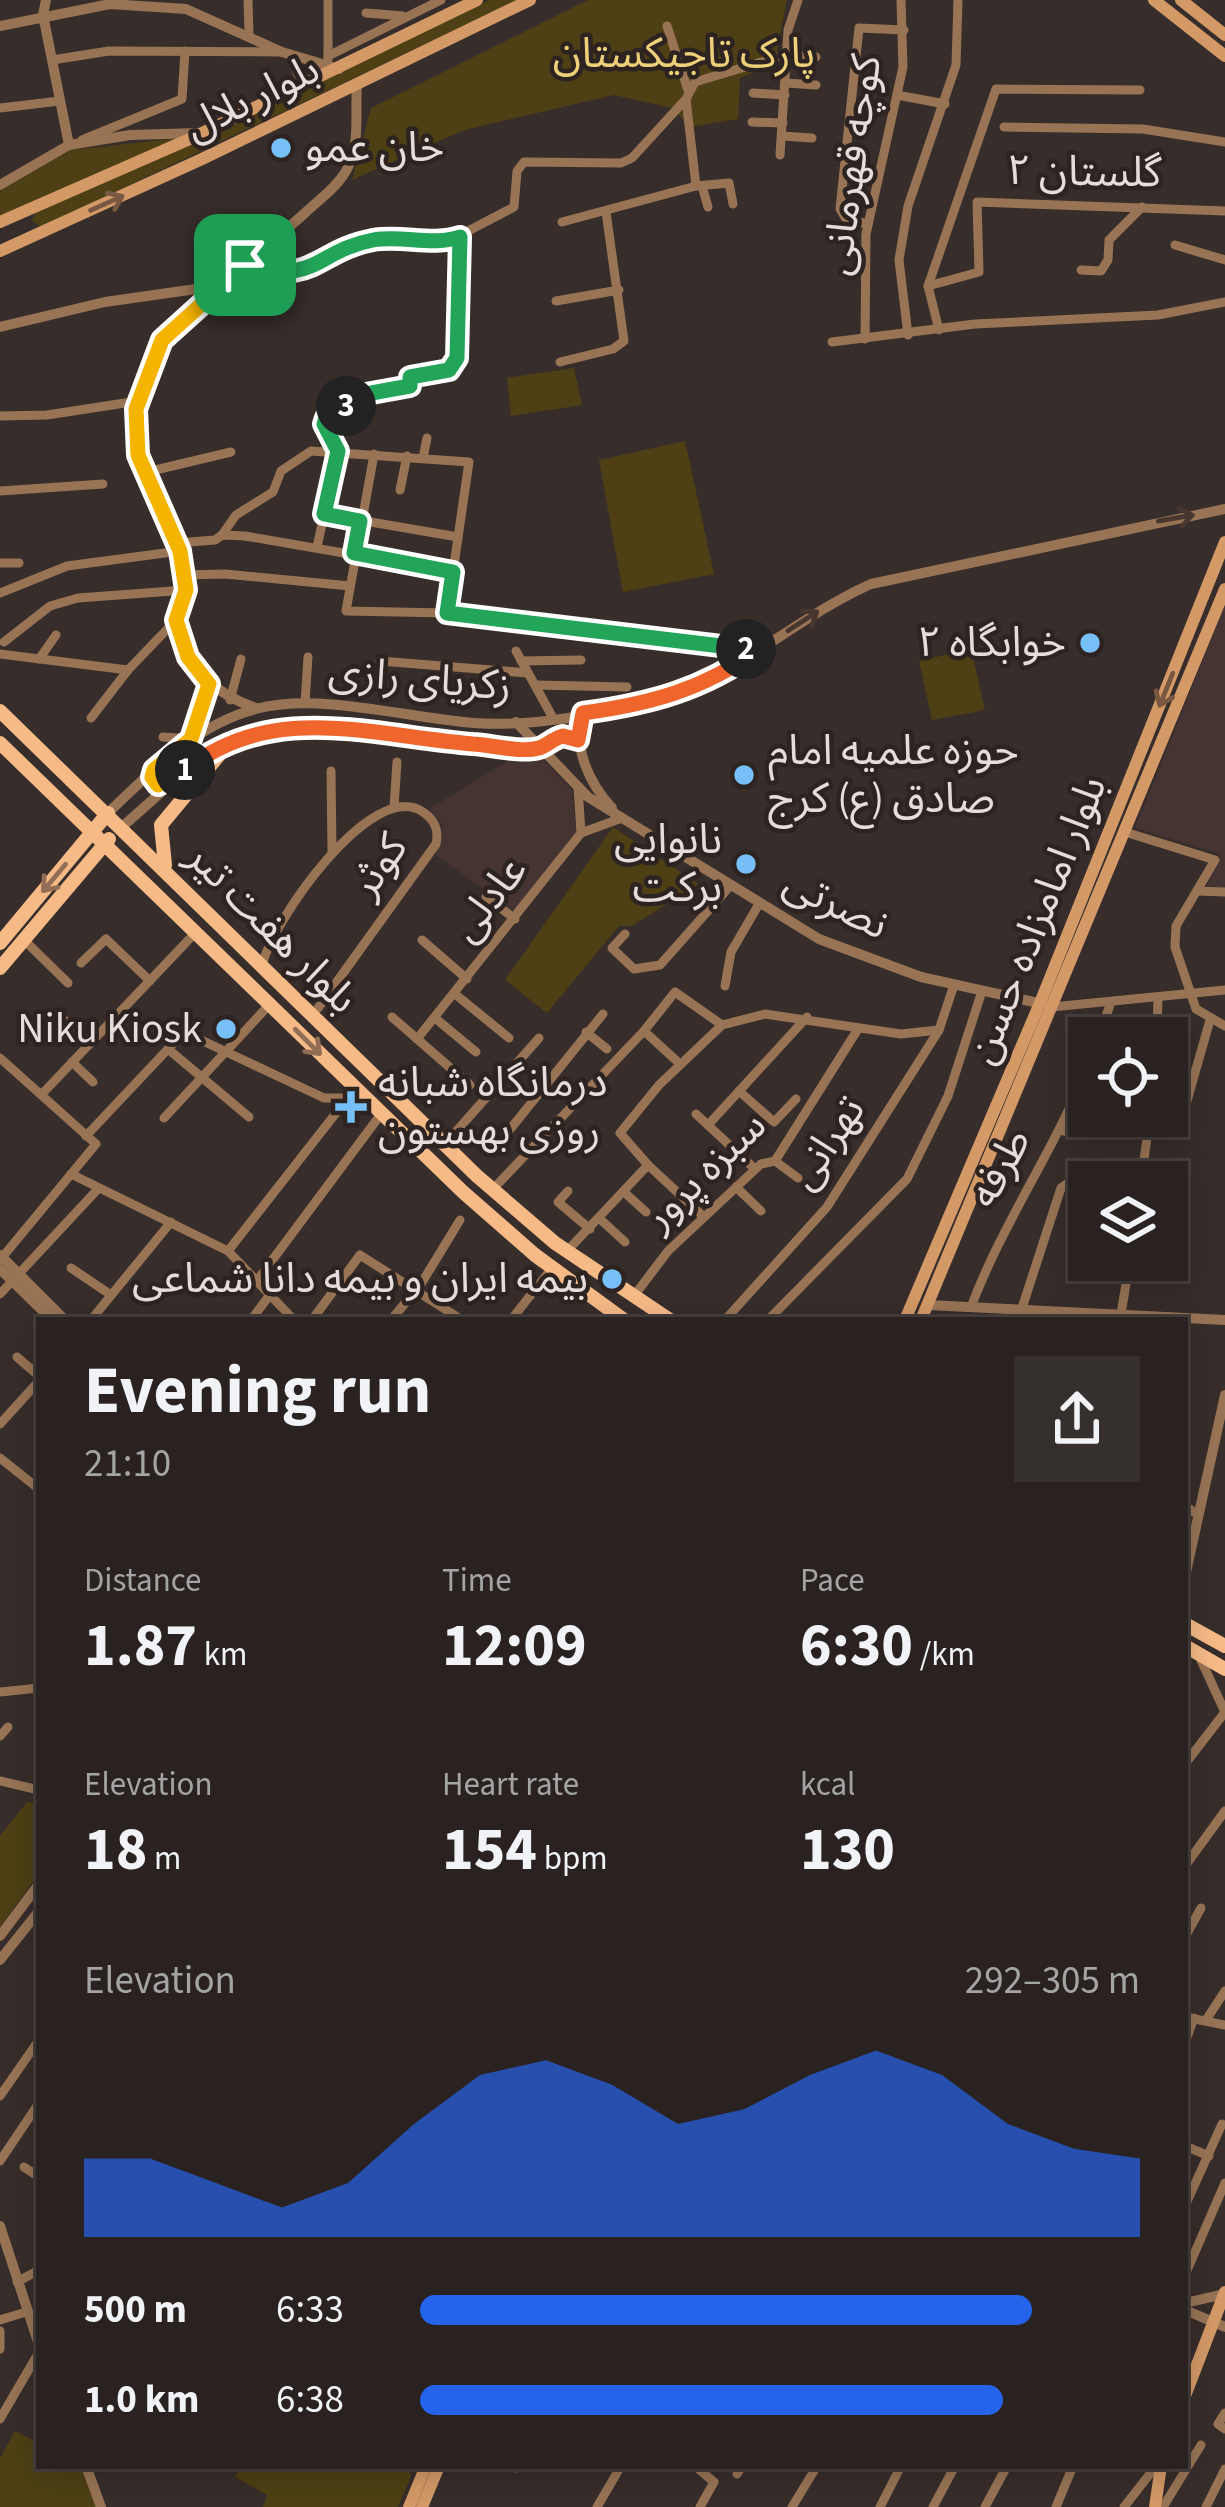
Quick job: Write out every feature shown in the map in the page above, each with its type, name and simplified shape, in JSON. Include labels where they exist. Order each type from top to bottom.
[{"type":"main road","name":"بلوار بلال","points":[[0,222],[202,133],[302,86],[332,63],[477,0]]},
{"type":"main road","name":"بلوار بلال","points":[[0,251],[530,0]]},
{"type":"main road","points":[[1154,0],[1225,56]]},
{"type":"main road","points":[[1180,0],[1225,35]]},
{"type":"main road","points":[[452,12],[464,20],[463,32]]},
{"type":"main road","points":[[27,210],[27,228],[38,234]]},
{"type":"main road","name":"بلوار امامزاده حسن","points":[[922,1317],[1225,542]]},
{"type":"main road","name":"بلوار امامزاده حسن","points":[[906,1317],[1125,832],[1225,589]]},
{"type":"main road","name":"بلوار هفت تیر","points":[[0,711],[477,1175],[567,1252],[665,1317]]},
{"type":"main road","points":[[166,870],[161,825],[229,742]]},
{"type":"main road","name":"بلوار هفت تیر","points":[[0,743],[270,1004],[351,1093],[381,1114],[552,1268],[620,1317]]},
{"type":"main road","points":[[0,968],[100,836],[108,814]]},
{"type":"main road","points":[[0,943],[100,836],[122,826]]},
{"type":"main road","points":[[444,1173],[454,1174],[460,1159]]},
{"type":"main road","points":[[464,1192],[466,1178],[477,1175]]},
{"type":"main road","points":[[1188,1626],[1225,1646]]},
{"type":"main road","points":[[1192,1649],[1225,1669]]},
{"type":"main road","points":[[1188,2390],[1219,2325],[1225,2293]]},
{"type":"main road","points":[[409,2507],[425,2469]]},
{"type":"main road","points":[[422,2507],[426,2469]]},
{"type":"main road","points":[[1158,2469],[1159,2506]]},
{"type":"street","points":[[46,0],[43,15],[69,145]]},
{"type":"street","points":[[248,0],[249,35]]},
{"type":"street","points":[[328,0],[332,63]]},
{"type":"street","points":[[52,60],[109,51],[185,51],[286,54],[332,63],[406,16],[442,0]]},
{"type":"street","points":[[780,155],[788,29],[798,0]]},
{"type":"street","name":"کوچه قهرمانی","points":[[865,339],[868,224],[897,95],[904,30],[901,0]]},
{"type":"street","points":[[908,335],[899,260],[908,206],[956,64],[958,0]]},
{"type":"street","points":[[0,26],[110,4],[157,3],[203,13],[286,54],[302,86]]},
{"type":"street","points":[[366,13],[406,16]]},
{"type":"street","points":[[668,26],[687,94],[699,186],[708,207]]},
{"type":"street","points":[[868,224],[846,219],[840,209],[859,28],[904,30]]},
{"type":"street","points":[[0,185],[69,145],[179,102],[185,51]]},
{"type":"street","points":[[245,265],[288,274],[366,242],[460,237],[514,207],[517,171],[524,162],[621,164],[632,158],[694,82],[788,54],[816,57]]},
{"type":"street","points":[[92,718],[128,670],[176,620],[186,590],[178,547],[134,433],[138,401],[162,340],[336,184],[349,166],[357,83]]},
{"type":"street","points":[[753,93],[815,85]]},
{"type":"street","points":[[939,330],[928,286],[996,89],[1140,90]]},
{"type":"street","points":[[897,95],[944,104]]},
{"type":"street","points":[[0,109],[60,100]]},
{"type":"street","points":[[752,122],[783,123]]},
{"type":"street","points":[[1004,127],[1143,129],[1225,142]]},
{"type":"street","points":[[69,145],[130,135],[202,133]]},
{"type":"street","points":[[782,136],[812,138]]},
{"type":"street","points":[[562,222],[699,186],[729,183],[733,204]]},
{"type":"street","name":"گلستان ۲","points":[[928,286],[980,272],[977,202],[1225,211]]},
{"type":"street","points":[[1082,270],[1101,271],[1106,266],[1109,240],[1142,207]]},
{"type":"street","points":[[560,362],[613,349],[624,341],[606,212]]},
{"type":"street","points":[[317,547],[338,451],[324,424],[326,418],[366,394],[410,386],[410,377],[449,370],[457,358],[460,237]]},
{"type":"street","points":[[1175,244],[1225,260]]},
{"type":"street","points":[[0,327],[105,302],[220,286]]},
{"type":"street","points":[[556,301],[619,290]]},
{"type":"street","points":[[832,342],[1064,317],[1158,315],[1225,302]]},
{"type":"street","points":[[0,416],[47,416],[138,401]]},
{"type":"street","points":[[423,458],[427,438]]},
{"type":"street","points":[[0,593],[68,566],[215,540],[236,515],[273,492],[281,471],[311,452],[338,451],[469,462],[447,613]]},
{"type":"street","points":[[147,472],[231,452]]},
{"type":"street","points":[[374,454],[346,611],[447,613],[758,650]]},
{"type":"street","points":[[400,490],[407,457]]},
{"type":"street","points":[[0,491],[103,484]]},
{"type":"street","name":"زکریای رازی","points":[[108,814],[191,739],[256,708],[305,703],[457,721],[516,722],[583,713],[690,691],[723,676],[838,599],[871,584],[1225,509]]},
{"type":"street","points":[[324,514],[458,537]]},
{"type":"street","points":[[223,535],[453,572]]},
{"type":"street","points":[[0,563],[19,563]]},
{"type":"street","points":[[184,575],[225,574],[291,584],[350,586]]},
{"type":"street","points":[[290,601],[291,584]]},
{"type":"street","points":[[4,642],[50,607],[78,598],[186,590]]},
{"type":"street","points":[[176,620],[188,657],[209,684],[230,700],[256,708]]},
{"type":"street","points":[[0,630],[3,654],[128,670]]},
{"type":"street","points":[[39,659],[56,635]]},
{"type":"street","points":[[553,718],[519,656],[581,660]]},
{"type":"street","points":[[305,703],[308,657]]},
{"type":"street","points":[[230,700],[241,659]]},
{"type":"street","points":[[380,661],[528,673]]},
{"type":"street","points":[[163,737],[191,739],[209,684]]},
{"type":"street","points":[[535,685],[626,687]]},
{"type":"street","points":[[578,740],[583,713]]},
{"type":"street","name":"نصرتی","points":[[516,722],[578,787],[759,904],[862,958],[1046,1005]]},
{"type":"street","name":"زکریای رازی","points":[[122,826],[203,755],[257,731],[301,726],[541,748],[563,736],[578,740]]},
{"type":"street","name":"نصرتی","points":[[578,740],[595,789],[622,818]]},
{"type":"street","points":[[394,807],[397,762]]},
{"type":"street","points":[[154,770],[154,782],[167,784]]},
{"type":"street","points":[[331,771],[332,853]]},
{"type":"street","name":"عادلی","points":[[417,1040],[581,833],[578,787]]},
{"type":"street","name":"کوثر","points":[[262,966],[274,932],[332,853],[394,807],[410,806],[427,814],[436,826],[436,844],[318,1008]]},
{"type":"street","points":[[581,833],[622,818]]},
{"type":"street","points":[[1125,832],[1215,860],[1175,926],[1174,947],[1196,1009],[1225,1026]]},
{"type":"street","points":[[625,934],[612,948],[634,969],[660,965],[730,886]]},
{"type":"street","points":[[1197,891],[1225,892]]},
{"type":"street","points":[[486,897],[515,919]]},
{"type":"street","points":[[725,986],[731,952],[759,904]]},
{"type":"street","points":[[41,1094],[197,932]]},
{"type":"street","points":[[238,942],[274,932]]},
{"type":"street","points":[[81,963],[106,939],[150,981]]},
{"type":"street","points":[[24,940],[68,983]]},
{"type":"street","points":[[422,940],[467,979]]},
{"type":"street","name":"تهرانی","points":[[728,1317],[827,1207],[939,1030],[954,985]]},
{"type":"street","points":[[1046,1005],[1225,990]]},
{"type":"street","points":[[771,1317],[907,1179],[948,1096],[982,991]]},
{"type":"street","points":[[493,1189],[644,1031],[675,992],[722,1024]]},
{"type":"street","points":[[455,994],[509,1038]]},
{"type":"street","points":[[1158,997],[1158,1017]]},
{"type":"street","points":[[1106,1017],[1111,1002]]},
{"type":"street","points":[[164,1118],[270,1004]]},
{"type":"street","points":[[508,1132],[603,1014]]},
{"type":"street","points":[[704,1217],[620,1133],[722,1024],[765,1014],[901,1034],[939,1030]]},
{"type":"street","points":[[392,1017],[470,1085]]},
{"type":"street","points":[[708,1125],[807,1017]]},
{"type":"street","points":[[62,1018],[90,1044]]},
{"type":"street","points":[[435,1018],[476,1052]]},
{"type":"street","points":[[1188,1097],[1210,1020]]},
{"type":"street","name":"سبزه پرور","points":[[633,1297],[668,1251],[755,1169],[775,1161],[858,1029]]},
{"type":"street","points":[[644,1031],[680,1064]]},
{"type":"street","points":[[49,1317],[1,1260],[71,1174],[91,1140],[184,1032],[324,1098],[351,1093]]},
{"type":"street","points":[[586,1032],[607,1049]]},
{"type":"street","points":[[445,1144],[539,1038]]},
{"type":"street","points":[[168,1049],[249,1117]]},
{"type":"street","points":[[0,1058],[91,1140]]},
{"type":"street","points":[[72,1062],[93,1082]]},
{"type":"street","points":[[536,1075],[548,1085]]},
{"type":"street","points":[[739,1091],[774,1122],[796,1100]]},
{"type":"street","points":[[228,1251],[351,1093]]},
{"type":"street","points":[[533,1102],[554,1121]]},
{"type":"street","name":"طرفه","points":[[971,1307],[992,1250],[1068,1110]]},
{"type":"street","points":[[256,1282],[381,1114]]},
{"type":"street","points":[[696,1114],[755,1169]]},
{"type":"street","points":[[1059,1130],[1068,1132]]},
{"type":"street","points":[[775,1161],[798,1178]]},
{"type":"street","points":[[567,1252],[648,1165]]},
{"type":"street","points":[[71,1174],[228,1251],[291,1317]]},
{"type":"street","points":[[1016,1317],[1061,1188],[1068,1183]]},
{"type":"street","points":[[736,1187],[761,1211]]},
{"type":"street","points":[[0,1294],[97,1190]]},
{"type":"street","points":[[568,1191],[558,1202],[590,1229]]},
{"type":"street","points":[[624,1192],[646,1213]]},
{"type":"street","points":[[600,1219],[625,1242]]},
{"type":"street","points":[[394,1317],[416,1291],[460,1220]]},
{"type":"street","points":[[93,1317],[171,1222]]},
{"type":"street","points":[[314,1317],[360,1255],[457,1317]]},
{"type":"street","points":[[71,1268],[111,1295]]},
{"type":"street","points":[[513,1317],[552,1268]]},
{"type":"street","points":[[15,1277],[62,1317]]},
{"type":"street","points":[[1121,1317],[1127,1281]]},
{"type":"street","points":[[253,1317],[269,1296]]},
{"type":"street","points":[[928,1305],[1111,1317]]},
{"type":"street","points":[[1188,1319],[1225,1320]]},
{"type":"street","points":[[17,1357],[36,1376]]},
{"type":"street","points":[[2,1419],[36,1382]]},
{"type":"street","points":[[1188,1557],[1225,1395]]},
{"type":"street","points":[[1210,1454],[1225,1459]]},
{"type":"street","points":[[0,1458],[36,1487]]},
{"type":"street","points":[[1188,1508],[1197,1514]]},
{"type":"street","points":[[1188,1760],[1225,1712],[1192,1649]]},
{"type":"street","points":[[0,1692],[36,1688]]},
{"type":"street","points":[[0,1781],[36,1789]]},
{"type":"street","points":[[1188,1862],[1225,1811]]},
{"type":"street","points":[[0,1936],[36,1888]]},
{"type":"street","points":[[1188,1932],[1201,1908]]},
{"type":"street","points":[[0,1960],[36,1915]]},
{"type":"street","points":[[1195,2018],[1225,1991]]},
{"type":"street","points":[[1195,2018],[1225,2025]]},
{"type":"street","points":[[0,2096],[36,2044]]},
{"type":"street","points":[[0,2161],[36,2107]]},
{"type":"street","points":[[1188,2200],[1222,2124]]},
{"type":"street","points":[[1188,2147],[1209,2156]]},
{"type":"street","points":[[24,2167],[36,2174]]},
{"type":"street","points":[[1188,2268],[1225,2183]]},
{"type":"street","points":[[0,2226],[17,2282],[33,2311],[0,2320]]},
{"type":"street","points":[[17,2282],[36,2272]]},
{"type":"street","points":[[1188,2306],[1225,2293]]},
{"type":"street","points":[[1188,2309],[1219,2325]]},
{"type":"street","points":[[0,2331],[0,2349]]},
{"type":"street","points":[[0,2419],[36,2353]]},
{"type":"street","points":[[1225,2413],[1218,2424],[1225,2428]]},
{"type":"street","points":[[1188,2465],[1202,2445]]},
{"type":"street","points":[[87,2469],[101,2507]]},
{"type":"street","points":[[597,2507],[619,2469]]},
{"type":"street","points":[[699,2469],[714,2482],[700,2507]]},
{"type":"street","points":[[792,2507],[815,2469]]},
{"type":"street","points":[[880,2507],[899,2469]]},
{"type":"street","points":[[934,2507],[953,2469]]},
{"type":"street","points":[[985,2507],[1005,2469]]},
{"type":"street","points":[[1056,2507],[1072,2469]]},
{"type":"street","points":[[1124,2507],[1156,2469]]},
{"type":"street","points":[[1159,2506],[1185,2469]]},
{"type":"street","points":[[1206,2507],[1225,2469]]},
{"type":"shaded area","points":[[1225,605],[1225,888],[1207,886],[1221,854],[1135,828]]},
{"type":"shaded area","points":[[511,759],[542,759],[572,790],[576,831],[515,912],[436,855],[443,825],[429,809]]},
{"type":"green space","points":[[490,0],[518,0],[41,227],[32,221],[35,213]]},
{"type":"green space","name":"پارک تاجیکستان","points":[[588,0],[787,0],[774,65],[740,78],[738,119],[690,127],[672,108],[614,95],[464,130],[352,180],[371,108]]},
{"type":"green space","points":[[181,138],[0,219],[0,191],[71,150]]},
{"type":"green space","points":[[574,368],[582,405],[511,416],[507,378]]},
{"type":"green space","points":[[685,441],[714,574],[623,592],[599,460]]},
{"type":"green space","points":[[971,649],[985,710],[932,720],[919,661]]},
{"type":"green space","points":[[613,827],[698,884],[632,926],[619,926],[547,1013],[505,980]]},
{"type":"green space","points":[[27,1802],[36,1804],[36,1877],[0,1927],[0,1836]]},
{"type":"green space","points":[[15,2431],[36,2442],[36,2469],[83,2469],[100,2507],[0,2507],[0,2458]]},
{"type":"green space","points":[[239,2469],[403,2469],[412,2474],[398,2507],[263,2507],[267,2495],[235,2477]]},
{"type":"place","name":"خان عمو","points":[[281,148]]},
{"type":"place","name":"خوابگاه ۲","points":[[1090,643]]},
{"type":"place","name":"حوزه علمیه امام صادق (ع) کرج","points":[[744,775]]},
{"type":"place","name":"نانوایی برکت","points":[[746,864]]},
{"type":"place","name":"Niku Kiosk","points":[[226,1029]]},
{"type":"place","name":"درمانگاه شبانه روزی بهستون","points":[[351,1107]]},
{"type":"place","name":"بیمه ایران و بیمه دانا شماعی","points":[[612,1279]]},
{"type":"route","points":[[460,237],[457,358],[449,370],[410,377],[410,386],[366,394],[326,418],[324,424],[338,451],[324,514],[360,521],[354,553],[453,572],[447,613],[758,650],[723,676],[690,691],[583,713],[578,740],[563,736],[541,748],[346,729],[280,728],[229,742],[203,755],[167,784],[154,782],[154,770],[191,739],[209,684],[188,657],[176,620],[186,590],[180,551],[138,455],[136,409],[162,340],[245,265],[288,274],[379,239],[460,237]]}]
